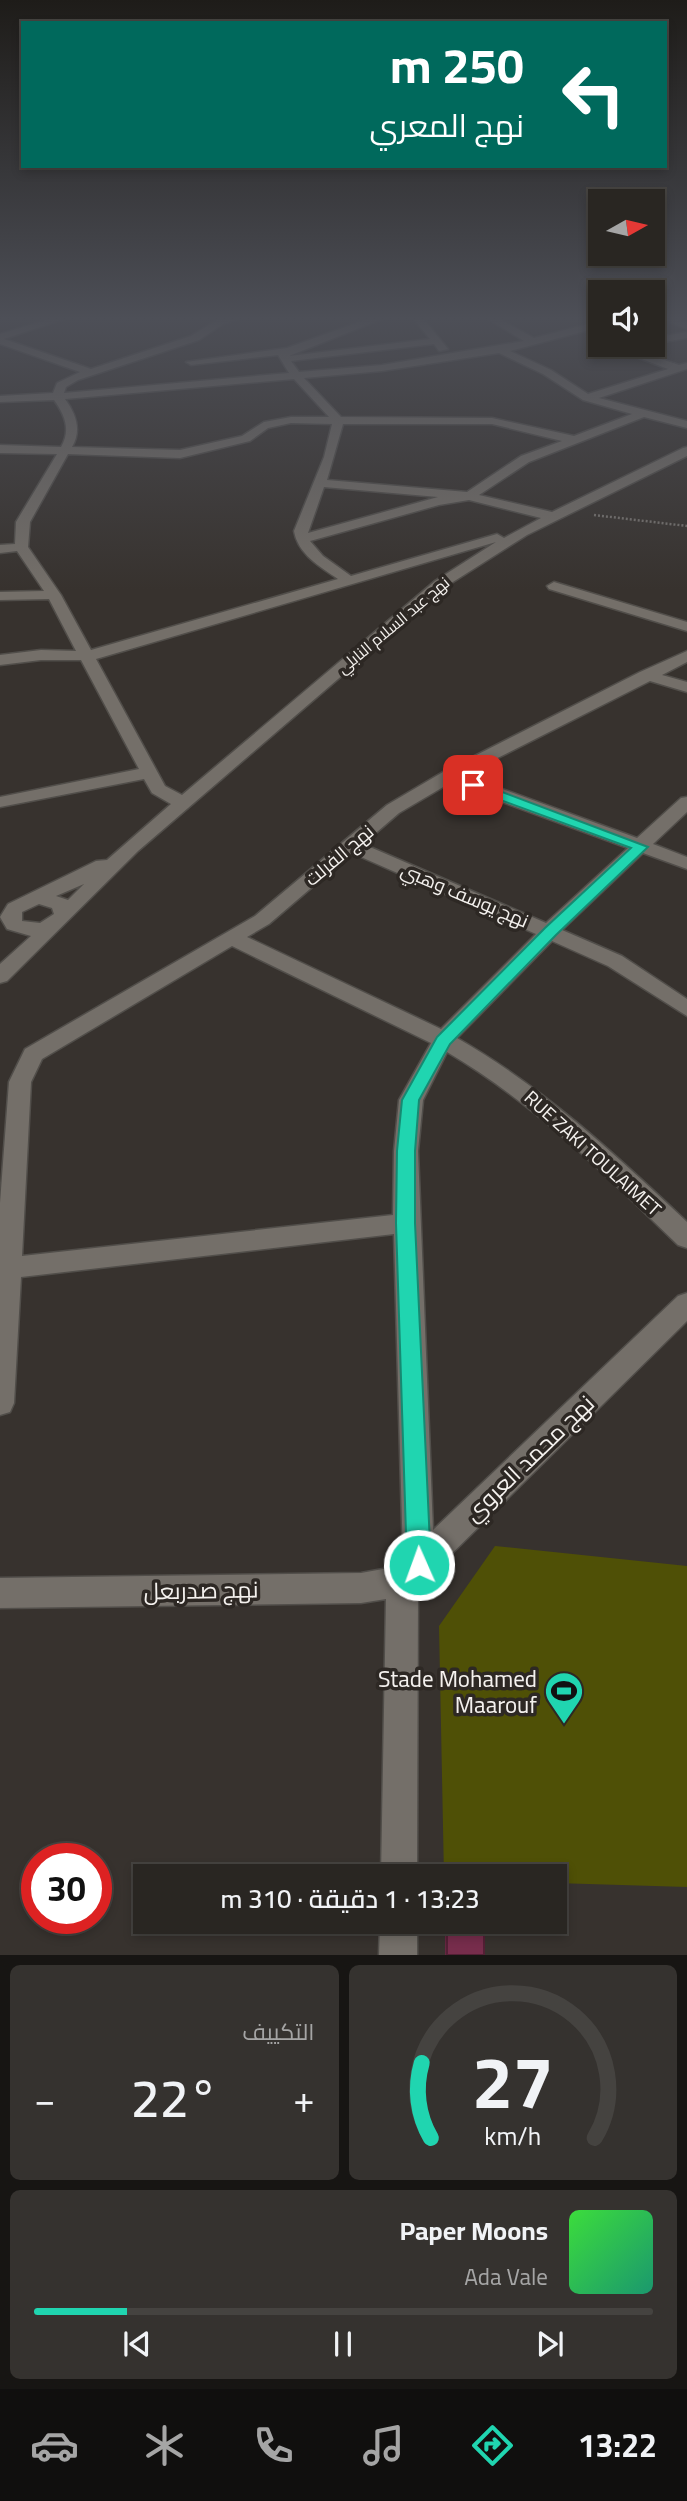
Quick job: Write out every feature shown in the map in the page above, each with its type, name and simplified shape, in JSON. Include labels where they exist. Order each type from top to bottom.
[{"type":"street","points":[[66,408],[70,414],[72,438],[23,522],[21,547],[54,595],[158,789],[183,803]]},
{"type":"street","points":[[301,539],[330,457],[338,422],[331,408]]},
{"type":"street","points":[[625,408],[687,425]]},
{"type":"street","points":[[301,539],[438,501],[469,496],[524,459],[643,413]]},
{"type":"street","points":[[0,449],[180,454],[246,439],[264,425],[276,421],[492,421],[571,439]]},
{"type":"street","name":"نهج عبد السلام النابلي","points":[[3,973],[59,921],[131,847],[423,597],[484,554],[522,532],[687,452]]},
{"type":"street","points":[[320,483],[469,496],[558,514]]},
{"type":"street","points":[[0,660],[41,655],[88,656],[522,532]]},
{"type":"street","points":[[301,539],[310,551],[348,580]]},
{"type":"street","points":[[0,549],[21,547]]},
{"type":"street","points":[[554,586],[687,627]]},
{"type":"street","points":[[0,596],[54,595]]},
{"type":"street","name":"نهج الفرلت","points":[[0,1403],[20,1082],[33,1054],[234,939],[262,920],[393,809],[449,776],[687,656]]},
{"type":"street","points":[[646,675],[687,687]]},
{"type":"street","points":[[0,802],[150,772]]},
{"type":"street","points":[[449,776],[687,863]]},
{"type":"street","points":[[399,1864],[410,1573],[406,1151],[411,1100],[443,1041],[550,931],[687,802]]},
{"type":"street","name":"نهج يوسف وهبي","points":[[350,845],[550,931],[636,972],[687,1009]]},
{"type":"street","name":"نهج عبد السلام النابلي","points":[[28,900],[77,880],[131,847]]},
{"type":"street","points":[[49,898],[61,904],[64,914],[59,921],[31,930],[7,919],[28,900],[49,898]]},
{"type":"street","name":"نهج عبد السلام النابلي","points":[[3,973],[17,949],[19,938],[7,919]]},
{"type":"street","name":"RUE ZAKI TOULAIMET","points":[[234,939],[443,1041],[509,1080],[547,1109],[687,1238]]},
{"type":"street","points":[[10,1268],[406,1223]]},
{"type":"street","name":"نهج محمد العروي","points":[[410,1573],[687,1304]]},
{"type":"street","name":"نهج صدربعل","points":[[0,1593],[361,1587],[410,1573]]},
{"type":"street","points":[[398,1955],[399,1934]]},
{"type":"path","points":[[558,514],[687,526]]},
{"type":"shaded area","name":"Stade Mohamed Maarouf","points":[[495,1546],[687,1566],[687,1887],[567,1883],[567,1864],[444,1864],[439,1626]]},
{"type":"building","points":[[447,1934],[484,1934],[484,1955],[447,1955]]},
{"type":"place","name":"Stade Mohamed Maarouf","points":[[564,1725]]},
{"type":"route","points":[[419,1565],[406,1223],[406,1151],[411,1100],[443,1041],[550,931],[640,847],[473,785]]}]
